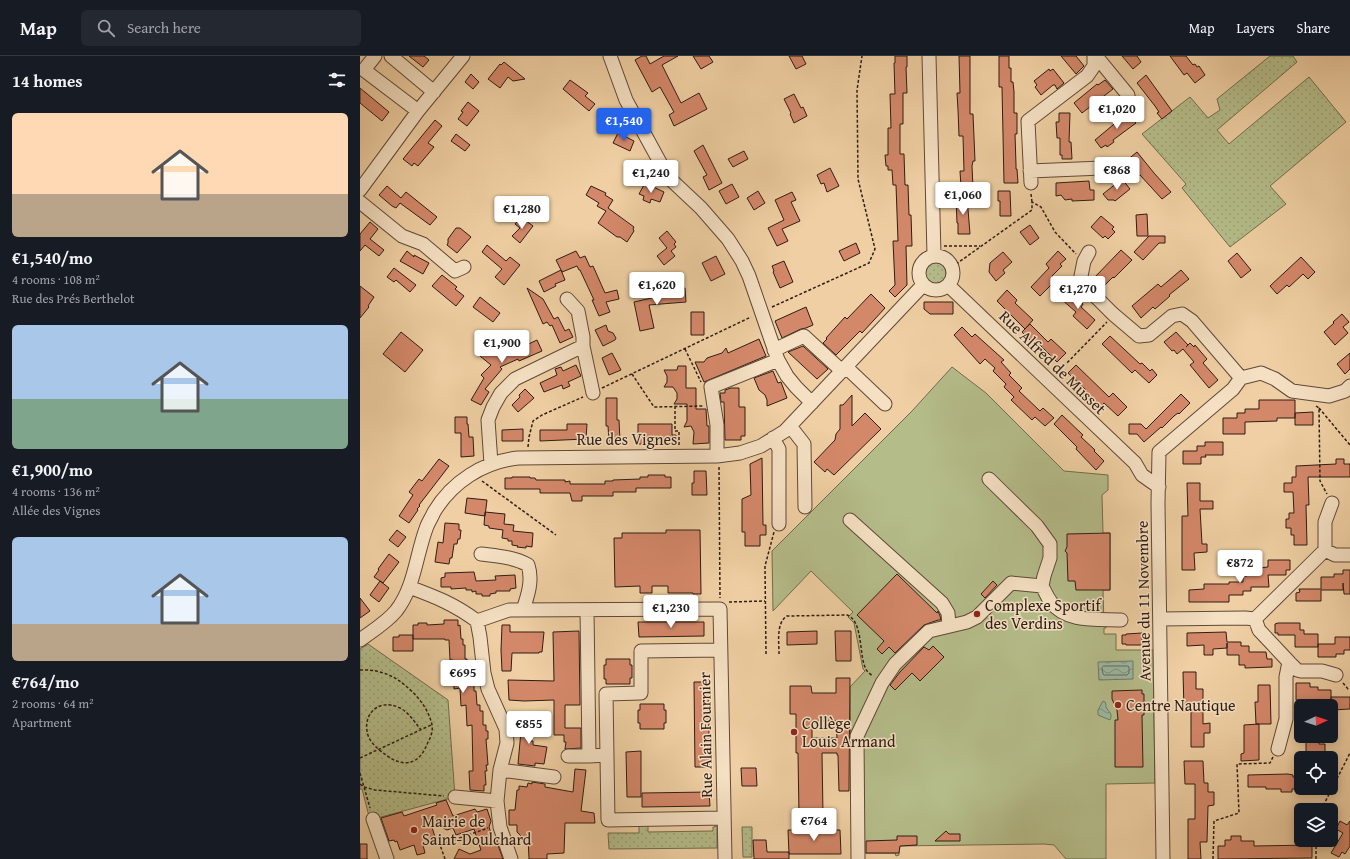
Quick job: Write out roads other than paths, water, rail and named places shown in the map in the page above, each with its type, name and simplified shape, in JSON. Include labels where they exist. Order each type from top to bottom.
[{"type":"street","points":[[391,56],[434,92]]},
{"type":"street","points":[[360,190],[418,111],[463,56]]},
{"type":"street","points":[[610,56],[626,100],[668,177],[701,208],[728,239],[742,261],[749,276],[776,355],[787,376],[812,403]]},
{"type":"street","points":[[929,56],[936,251]]},
{"type":"street","points":[[1095,56],[1128,95]]},
{"type":"street","points":[[1095,56],[1094,66],[1087,76],[1028,121],[1031,177],[1102,168]]},
{"type":"street","points":[[372,57],[364,70],[418,111]]},
{"type":"street","points":[[360,202],[402,236],[422,244],[455,271],[464,267]]},
{"type":"street","points":[[936,251],[945,258],[952,267],[952,276],[948,285],[938,290],[928,288],[923,285],[919,276],[920,267],[925,259],[936,251]]},
{"type":"street","points":[[1086,257],[1080,281],[1113,314],[1139,336],[1149,335],[1172,316],[1182,314],[1192,320],[1241,378],[1261,373],[1275,379],[1292,391],[1310,392],[1329,396],[1345,391],[1350,386]]},
{"type":"street","name":"Rue des Vignes","points":[[360,640],[382,624],[396,611],[410,587],[427,524],[440,503],[458,484],[485,467],[508,459],[528,457],[717,456],[740,453],[761,446],[785,431],[923,285]]},
{"type":"street","name":"Rue Alfred de Musset","points":[[948,285],[1135,463],[1142,475],[1159,487]]},
{"type":"street","points":[[567,298],[578,311],[583,337],[583,346],[593,393]]},
{"type":"street","points":[[717,456],[717,425],[711,387],[776,355],[804,336],[885,404]]},
{"type":"street","points":[[485,467],[488,420],[501,393],[515,379],[583,346]]},
{"type":"street","name":"Avenue du 11 Novembre","points":[[1163,859],[1159,452],[1233,389],[1241,378]]},
{"type":"street","points":[[790,426],[804,444],[805,507]]},
{"type":"street","points":[[773,438],[779,449],[779,524]]},
{"type":"street","points":[[1135,463],[1159,463]]},
{"type":"street","points":[[989,479],[1037,526],[1050,544],[1050,558],[1042,586],[1052,603],[1065,614],[1082,618],[1121,620]]},
{"type":"street","points":[[1255,619],[1325,550],[1325,522],[1332,503]]},
{"type":"street","points":[[850,520],[942,603],[948,613],[949,626]]},
{"type":"street","points":[[1325,550],[1335,555],[1350,555]]},
{"type":"street","points":[[481,554],[499,556],[523,562],[528,565],[530,571],[530,585],[523,610]]},
{"type":"street","points":[[858,859],[857,736],[882,683],[895,664],[929,631],[967,622],[977,617],[1011,583],[1042,586]]},
{"type":"street","points":[[410,587],[447,602],[462,610],[477,621],[484,673],[488,689],[506,729],[507,743],[500,770],[497,800],[499,824],[511,859]]},
{"type":"street","name":"Rue Alain Fournier","points":[[587,610],[720,606],[725,859]]},
{"type":"street","points":[[477,621],[509,610],[587,610],[589,756]]},
{"type":"street","points":[[1160,619],[1255,619]]},
{"type":"street","points":[[1255,619],[1259,630],[1297,670],[1322,671],[1336,675]]},
{"type":"street","points":[[588,694],[641,693],[641,651],[720,650]]},
{"type":"street","points":[[1278,749],[1286,719],[1286,677],[1289,662]]},
{"type":"street","points":[[606,694],[608,820],[724,818]]},
{"type":"street","points":[[568,756],[607,755]]},
{"type":"street","points":[[500,770],[554,777]]},
{"type":"street","points":[[455,797],[497,800]]},
{"type":"street","points":[[373,819],[387,859]]},
{"type":"water","points":[[1133,661],[1133,679],[1099,680],[1098,662]]},
{"type":"water","points":[[1103,701],[1111,714],[1110,720],[1098,715],[1098,710]]},
{"type":"place","name":"Complexe Sportif des Verdins","points":[[977,614]]},
{"type":"place","name":"Centre Nautique","points":[[1118,705]]},
{"type":"place","name":"Collège Louis Armand","points":[[794,732]]},
{"type":"place","name":"Mairie de Saint-Doulchard","points":[[414,830]]}]
